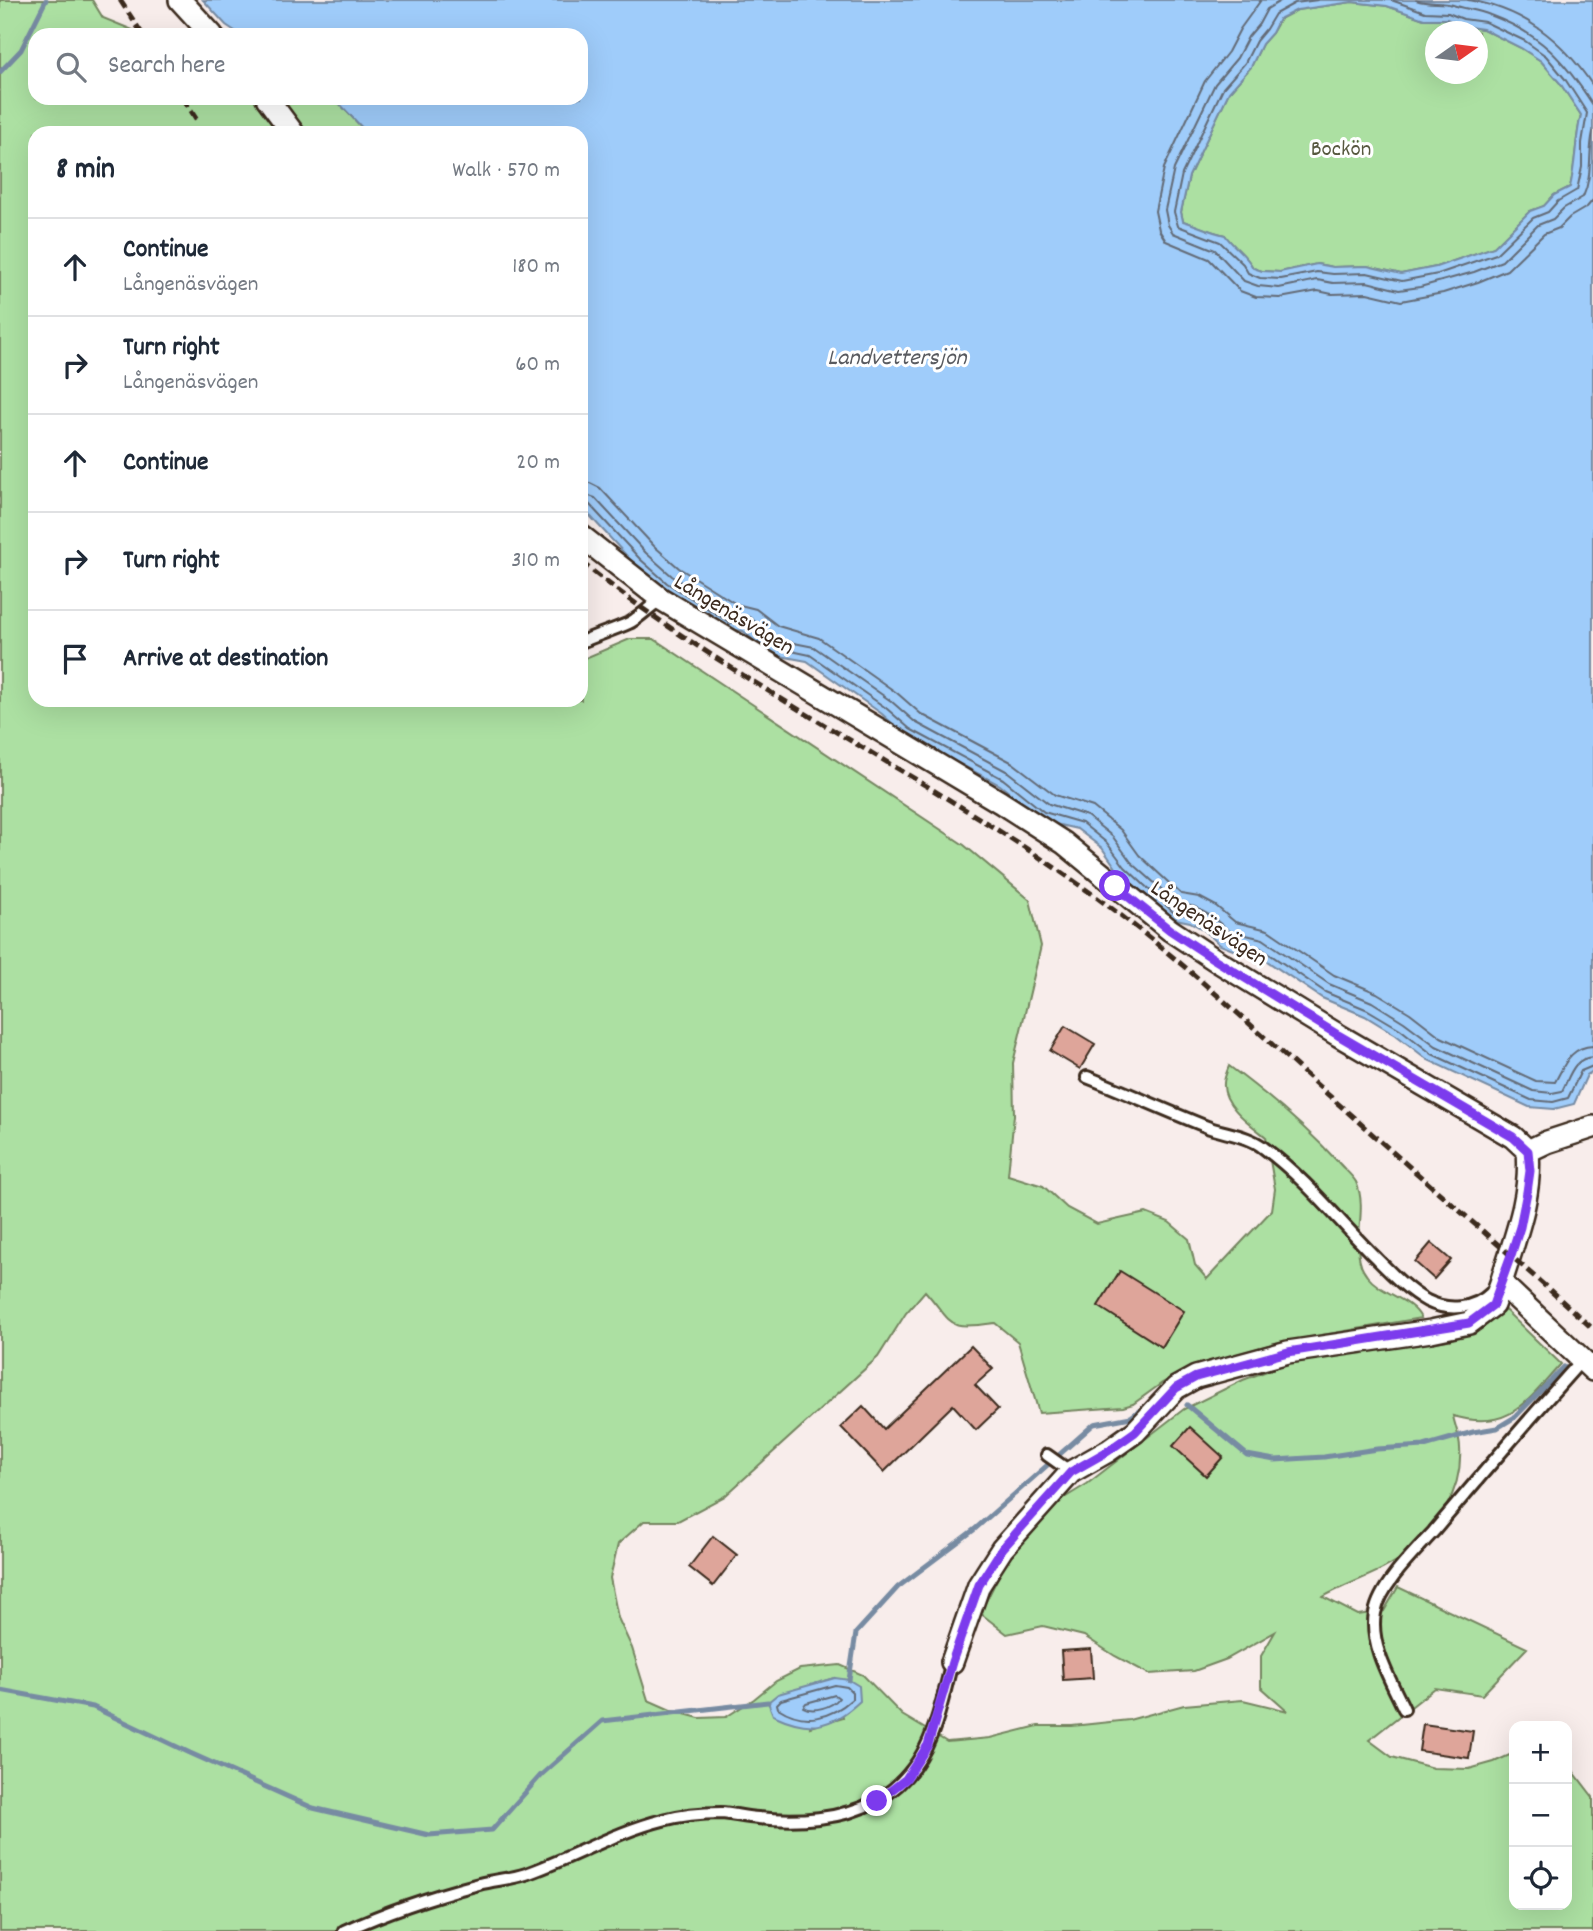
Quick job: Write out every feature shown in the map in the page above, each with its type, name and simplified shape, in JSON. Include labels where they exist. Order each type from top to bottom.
[{"type":"street","points":[[180,0],[206,28]]},
{"type":"street","points":[[272,105],[288,126]]},
{"type":"street","name":"Långenäsvägen","points":[[588,542],[660,599],[1000,802],[1064,844],[1170,930],[1338,1035],[1474,1112],[1513,1137],[1528,1151]]},
{"type":"street","points":[[952,1662],[979,1585],[1002,1549],[1063,1467],[1108,1451],[1135,1432],[1176,1388],[1196,1377],[1288,1352],[1469,1323],[1493,1305],[1501,1283],[1520,1227],[1530,1171],[1528,1151],[1547,1142],[1593,1128]]},
{"type":"street","points":[[1501,1283],[1587,1366]]},
{"type":"lane","points":[[588,639],[632,623],[643,610],[660,599]]},
{"type":"lane","points":[[1087,1077],[1264,1148],[1312,1191],[1398,1280],[1426,1301],[1446,1308],[1461,1307],[1483,1301],[1501,1283]]},
{"type":"lane","points":[[1404,1709],[1385,1668],[1377,1640],[1374,1615],[1378,1600],[1414,1554],[1587,1366]]},
{"type":"lane","points":[[1047,1455],[1063,1467]]},
{"type":"lane","points":[[344,1931],[399,1908],[479,1884],[524,1874],[615,1835],[664,1820],[701,1813],[724,1813],[760,1819],[809,1819],[850,1813],[877,1801],[906,1779],[928,1745],[952,1662]]},
{"type":"green space","points":[[0,0],[92,0],[103,18],[128,28],[28,28],[28,105],[341,105],[360,126],[28,126],[28,707],[588,707],[588,657],[630,639],[654,639],[964,845],[1030,900],[1041,946],[1013,1063],[1014,1115],[1008,1175],[1043,1186],[1067,1208],[1097,1224],[1146,1213],[1169,1222],[1189,1239],[1195,1265],[1207,1279],[1272,1210],[1275,1189],[1266,1137],[1232,1107],[1225,1091],[1224,1081],[1229,1066],[1299,1123],[1354,1179],[1361,1206],[1358,1244],[1361,1266],[1373,1282],[1410,1306],[1421,1318],[1276,1343],[1195,1366],[1162,1383],[1133,1404],[1123,1407],[1039,1413],[1018,1342],[995,1323],[967,1326],[952,1322],[925,1291],[906,1313],[878,1357],[725,1496],[678,1521],[644,1521],[618,1544],[610,1578],[618,1618],[632,1648],[648,1700],[699,1718],[726,1717],[776,1681],[800,1669],[840,1665],[863,1675],[902,1715],[947,1742],[990,1738],[1038,1726],[1072,1726],[1129,1720],[1184,1705],[1243,1700],[1288,1711],[1261,1687],[1261,1656],[1275,1632],[1227,1659],[1194,1671],[1149,1674],[1084,1636],[1043,1626],[1007,1634],[980,1613],[1014,1546],[1056,1503],[1087,1484],[1184,1409],[1243,1380],[1291,1362],[1448,1340],[1481,1329],[1505,1310],[1561,1364],[1526,1401],[1503,1417],[1473,1420],[1453,1416],[1460,1444],[1460,1464],[1453,1493],[1438,1521],[1417,1545],[1396,1561],[1323,1597],[1358,1615],[1384,1611],[1398,1587],[1527,1648],[1482,1695],[1435,1688],[1369,1740],[1392,1757],[1433,1768],[1469,1769],[1509,1755],[1509,1910],[1572,1910],[1572,1770],[1593,1797],[1593,1931],[0,1931]],"holes":[[[835,1678],[843,1717],[810,1727],[815,1684]]]},
{"type":"green space","name":"Bockön","points":[[1352,2],[1387,6],[1424,19],[1447,19],[1451,21],[1425,21],[1425,84],[1488,84],[1488,32],[1521,48],[1541,61],[1560,83],[1581,115],[1570,187],[1554,195],[1544,206],[1530,211],[1494,247],[1436,267],[1401,274],[1367,266],[1333,267],[1317,264],[1280,272],[1253,268],[1225,235],[1183,221],[1181,212],[1189,176],[1229,92],[1251,67],[1262,44],[1280,19],[1297,10]]},
{"type":"water","name":"Landvettersjön","points":[[203,0],[1593,0],[1593,1071],[1587,1075],[1574,1104],[1554,1109],[1529,1107],[1428,1060],[1396,1035],[1365,1016],[1322,998],[1255,953],[1220,945],[1204,930],[1190,922],[1171,918],[1119,872],[1102,848],[1077,829],[1041,818],[1000,785],[905,735],[882,714],[807,661],[780,656],[764,649],[743,631],[728,629],[663,589],[635,565],[588,514],[588,126],[360,126],[341,105],[588,105],[588,28],[230,28]],"holes":[[[1352,2],[1387,6],[1424,19],[1488,21],[1488,32],[1541,61],[1560,83],[1581,115],[1570,187],[1554,195],[1544,206],[1530,211],[1494,247],[1436,267],[1401,274],[1367,266],[1333,267],[1317,264],[1280,272],[1262,271],[1253,268],[1225,235],[1183,221],[1181,212],[1189,176],[1229,92],[1251,67],[1279,19],[1297,10]]]},
{"type":"water","points":[[835,1678],[849,1680],[859,1686],[860,1701],[839,1717],[819,1725],[809,1725],[773,1715],[768,1702],[778,1694]]},
{"type":"building","points":[[1065,1026],[1095,1044],[1080,1069],[1050,1051]]},
{"type":"building","points":[[1431,1243],[1451,1260],[1434,1279],[1415,1262]]},
{"type":"building","points":[[1120,1271],[1184,1311],[1162,1347],[1098,1306]]},
{"type":"building","points":[[971,1346],[993,1369],[975,1385],[998,1409],[976,1430],[953,1405],[884,1472],[841,1427],[863,1406],[884,1429]]},
{"type":"building","points":[[1190,1427],[1223,1457],[1206,1476],[1173,1446]]},
{"type":"building","points":[[713,1536],[737,1555],[713,1586],[689,1567]]},
{"type":"building","points":[[1091,1649],[1093,1678],[1063,1680],[1061,1651]]},
{"type":"building","points":[[1423,1724],[1473,1731],[1469,1758],[1419,1751]]},
{"type":"waterway","points":[[32,28],[46,0]]},
{"type":"waterway","points":[[0,72],[21,50],[28,36]]},
{"type":"waterway","points":[[1187,1405],[1247,1455],[1275,1460],[1324,1457],[1377,1449],[1424,1446],[1497,1428],[1515,1417],[1564,1367]]},
{"type":"waterway","points":[[849,1680],[856,1633],[898,1587],[975,1529],[1094,1424],[1131,1417],[1148,1404]]},
{"type":"waterway","points":[[0,1690],[93,1707],[313,1808],[429,1835],[492,1830],[541,1775],[602,1721],[768,1702]]},
{"type":"railway","points":[[120,0],[138,28]]},
{"type":"railway","points":[[187,105],[198,122]]},
{"type":"railway","points":[[588,567],[644,610],[710,654],[980,819],[1111,908],[1225,1002],[1593,1329]]},
{"type":"route","points":[[877,1801],[906,1779],[928,1745],[952,1662],[979,1585],[1002,1549],[1071,1472],[1135,1432],[1176,1388],[1196,1377],[1288,1352],[1469,1323],[1493,1305],[1520,1227],[1530,1171],[1528,1151],[1513,1137],[1214,959],[1170,930],[1115,886]]}]
